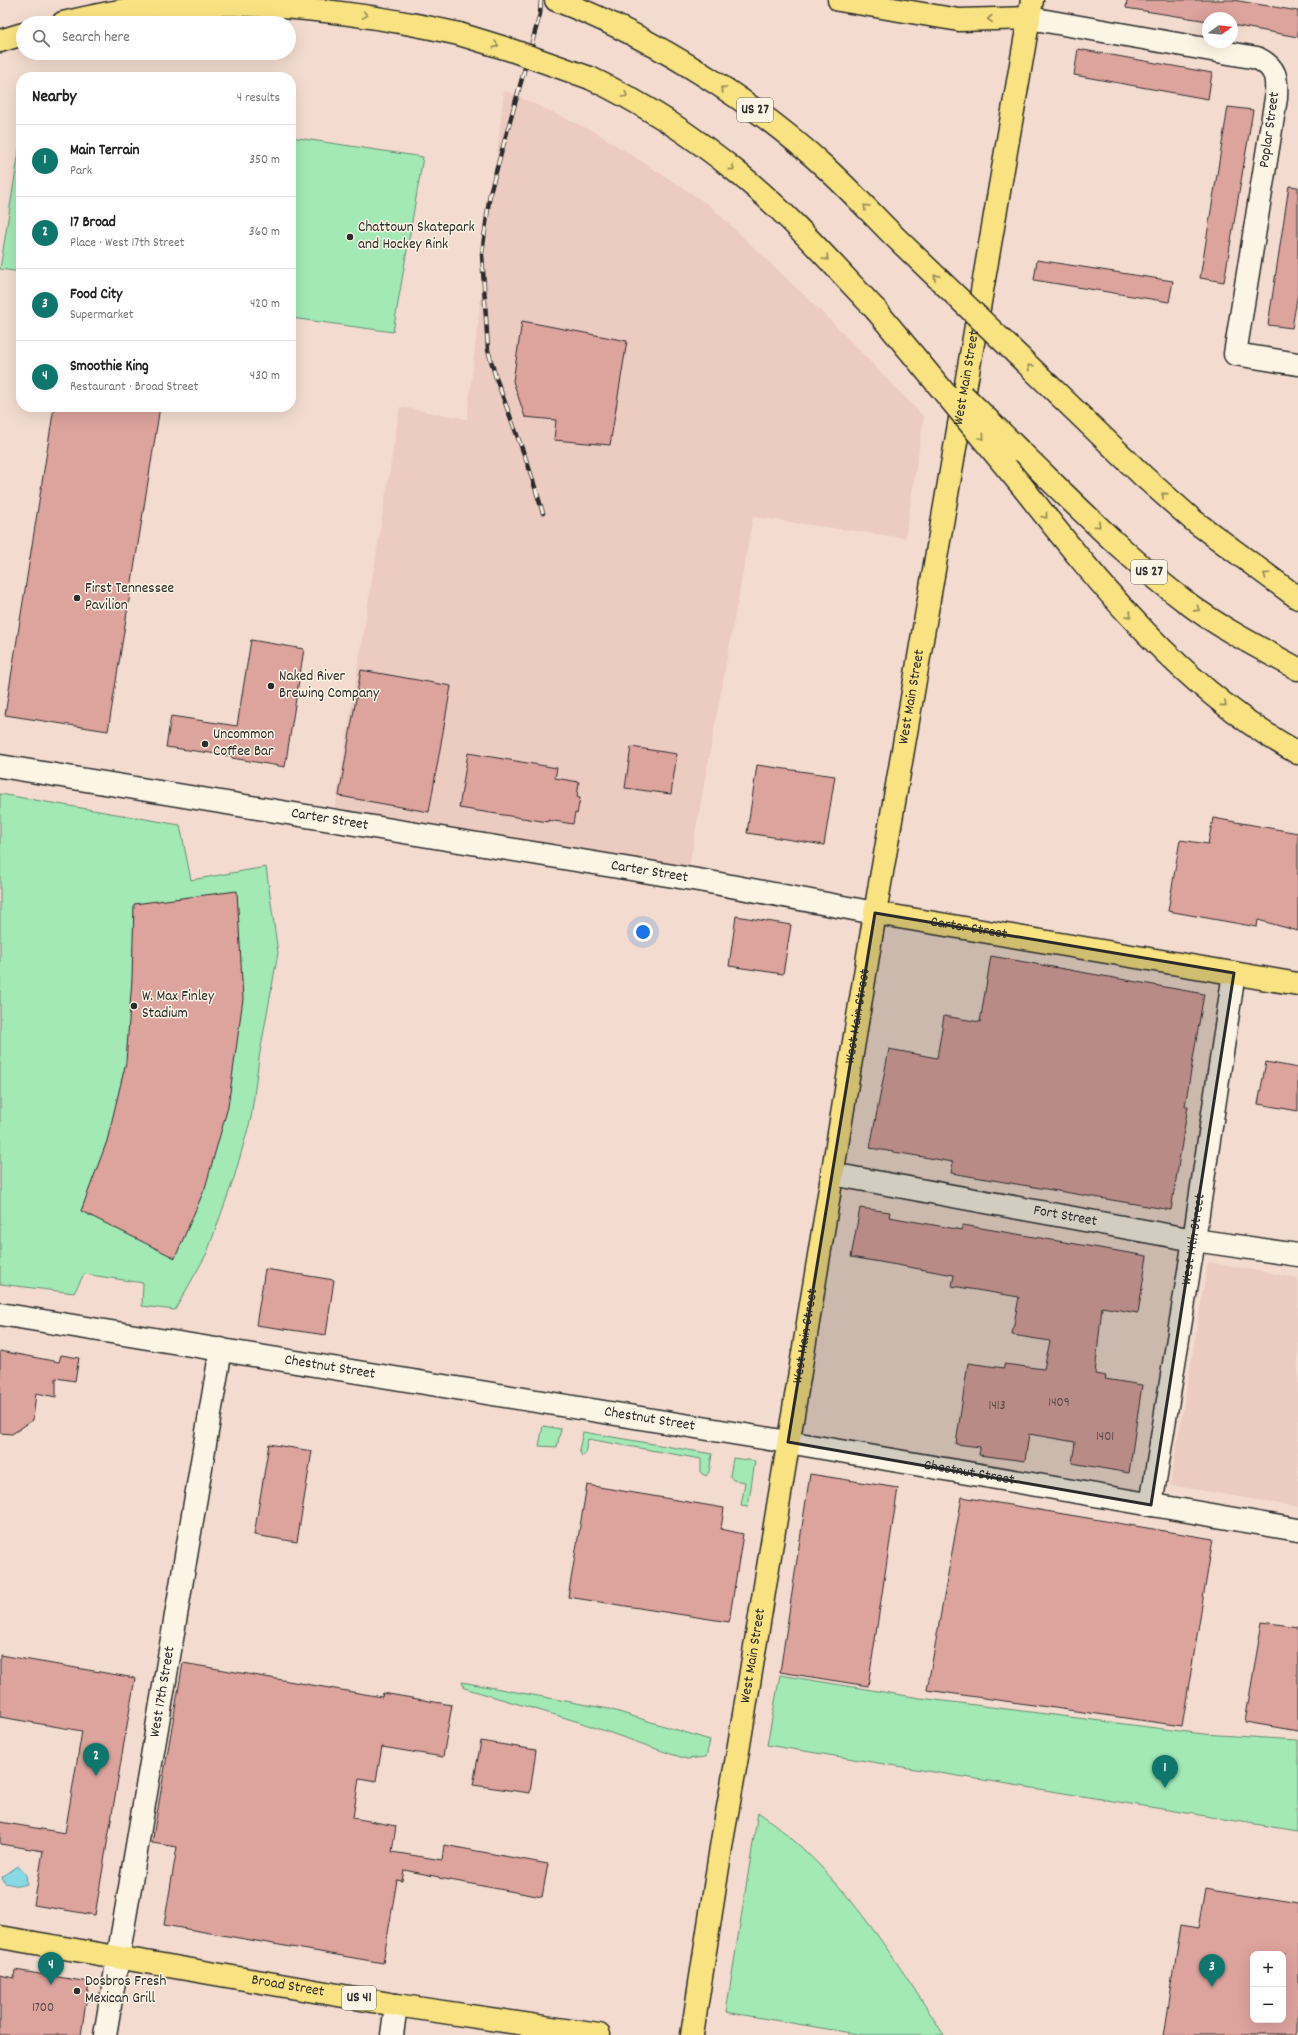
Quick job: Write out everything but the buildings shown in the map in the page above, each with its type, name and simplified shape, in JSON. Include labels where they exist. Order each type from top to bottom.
[{"type":"main road","name":"US 27","points":[[556,0],[595,15],[693,69],[762,115],[827,169],[893,235],[1143,476],[1194,521],[1298,598]]},
{"type":"main road","points":[[839,0],[938,18],[959,20],[1030,9]]},
{"type":"main road","name":"US 27","points":[[93,16],[153,6],[202,3],[248,3],[342,11],[459,34],[508,49],[590,78],[620,92],[665,119],[739,173],[800,231],[876,310],[1019,450],[1148,571],[1186,602],[1222,625],[1298,669]]},
{"type":"main road","name":"West Main Street","points":[[692,2035],[722,1841],[875,913],[1030,9]]},
{"type":"main road","points":[[876,310],[1021,485],[1067,544],[1130,617],[1170,657],[1231,709],[1298,753]]},
{"type":"main road","name":"Carter Street","points":[[875,913],[1298,984]]},
{"type":"main road","name":"Broad Street","points":[[0,1938],[120,1957],[396,2005],[599,2035]]},
{"type":"street","name":"Poplar Street","points":[[1030,9],[1257,58],[1269,64],[1277,79],[1276,98],[1235,354],[1298,364]]},
{"type":"street","name":"Carter Street","points":[[0,766],[704,881],[875,913]]},
{"type":"street","name":"West 14th Street","points":[[1151,1505],[1194,1240],[1234,973]]},
{"type":"street","name":"Fort Street","points":[[832,1174],[1194,1240],[1298,1255]]},
{"type":"street","name":"Chestnut Street","points":[[0,1314],[788,1442],[1298,1530]]},
{"type":"street","name":"West 17th Street","points":[[105,2035],[120,1957],[221,1350]]},
{"type":"street","points":[[392,2035],[396,2005]]},
{"type":"highlighted area","points":[[875,913],[1234,973],[1151,1505],[788,1442]]},
{"type":"shaded area","points":[[504,90],[597,133],[708,204],[825,315],[924,417],[905,538],[753,517],[687,878],[333,820],[400,407],[467,419]]},
{"type":"shaded area","points":[[1208,1262],[1298,1278],[1298,1507],[1170,1485]]},
{"type":"green space","name":"Chattown Skatepark and Hockey Rink","points":[[296,138],[423,157],[393,332],[296,319]]},
{"type":"green space","points":[[16,170],[16,271],[0,269]]},
{"type":"green space","name":"W. Max Finley Stadium","points":[[0,794],[180,825],[191,880],[266,867],[278,953],[259,1058],[251,1118],[234,1178],[207,1253],[175,1310],[142,1306],[143,1283],[84,1274],[74,1293],[0,1284]]},
{"type":"green space","points":[[543,1426],[561,1429],[557,1447],[539,1446]]},
{"type":"green space","points":[[583,1432],[712,1454],[709,1472],[706,1476],[701,1473],[701,1459],[588,1439],[585,1453],[582,1456],[579,1450]]},
{"type":"green space","points":[[733,1458],[755,1461],[748,1507],[741,1506],[745,1482],[733,1480],[730,1476]]},
{"type":"green space","points":[[780,1675],[920,1698],[1203,1734],[1298,1740],[1298,1831],[767,1745]]},
{"type":"green space","points":[[462,1682],[609,1709],[710,1740],[706,1757],[687,1759],[579,1722],[464,1688]]},
{"type":"green space","points":[[758,1812],[814,1859],[862,1914],[944,2035],[863,2035],[726,2012]]},
{"type":"water","points":[[18,1866],[26,1875],[27,1884],[19,1886],[5,1883],[2,1877]]},
{"type":"railway","points":[[541,0],[540,14],[490,193],[482,254],[488,350],[496,378],[528,465],[543,513]]},
{"type":"place","name":"Chattown Skatepark and Hockey Rink","points":[[350,237]]},
{"type":"place","name":"First Tennessee Pavilion","points":[[77,598]]},
{"type":"place","name":"Naked River Brewing Company","points":[[271,686]]},
{"type":"place","name":"Uncommon Coffee Bar","points":[[205,744]]},
{"type":"place","name":"W. Max Finley Stadium","points":[[134,1006]]},
{"type":"place","name":"17 Broad","points":[[96,1776]]},
{"type":"place","name":"Main Terrain","points":[[1165,1788]]},
{"type":"place","name":"Smoothie King","points":[[51,1985]]},
{"type":"place","name":"Food City","points":[[1212,1987]]},
{"type":"place","name":"Dosbros Fresh Mexican Grill","points":[[77,1991]]}]
